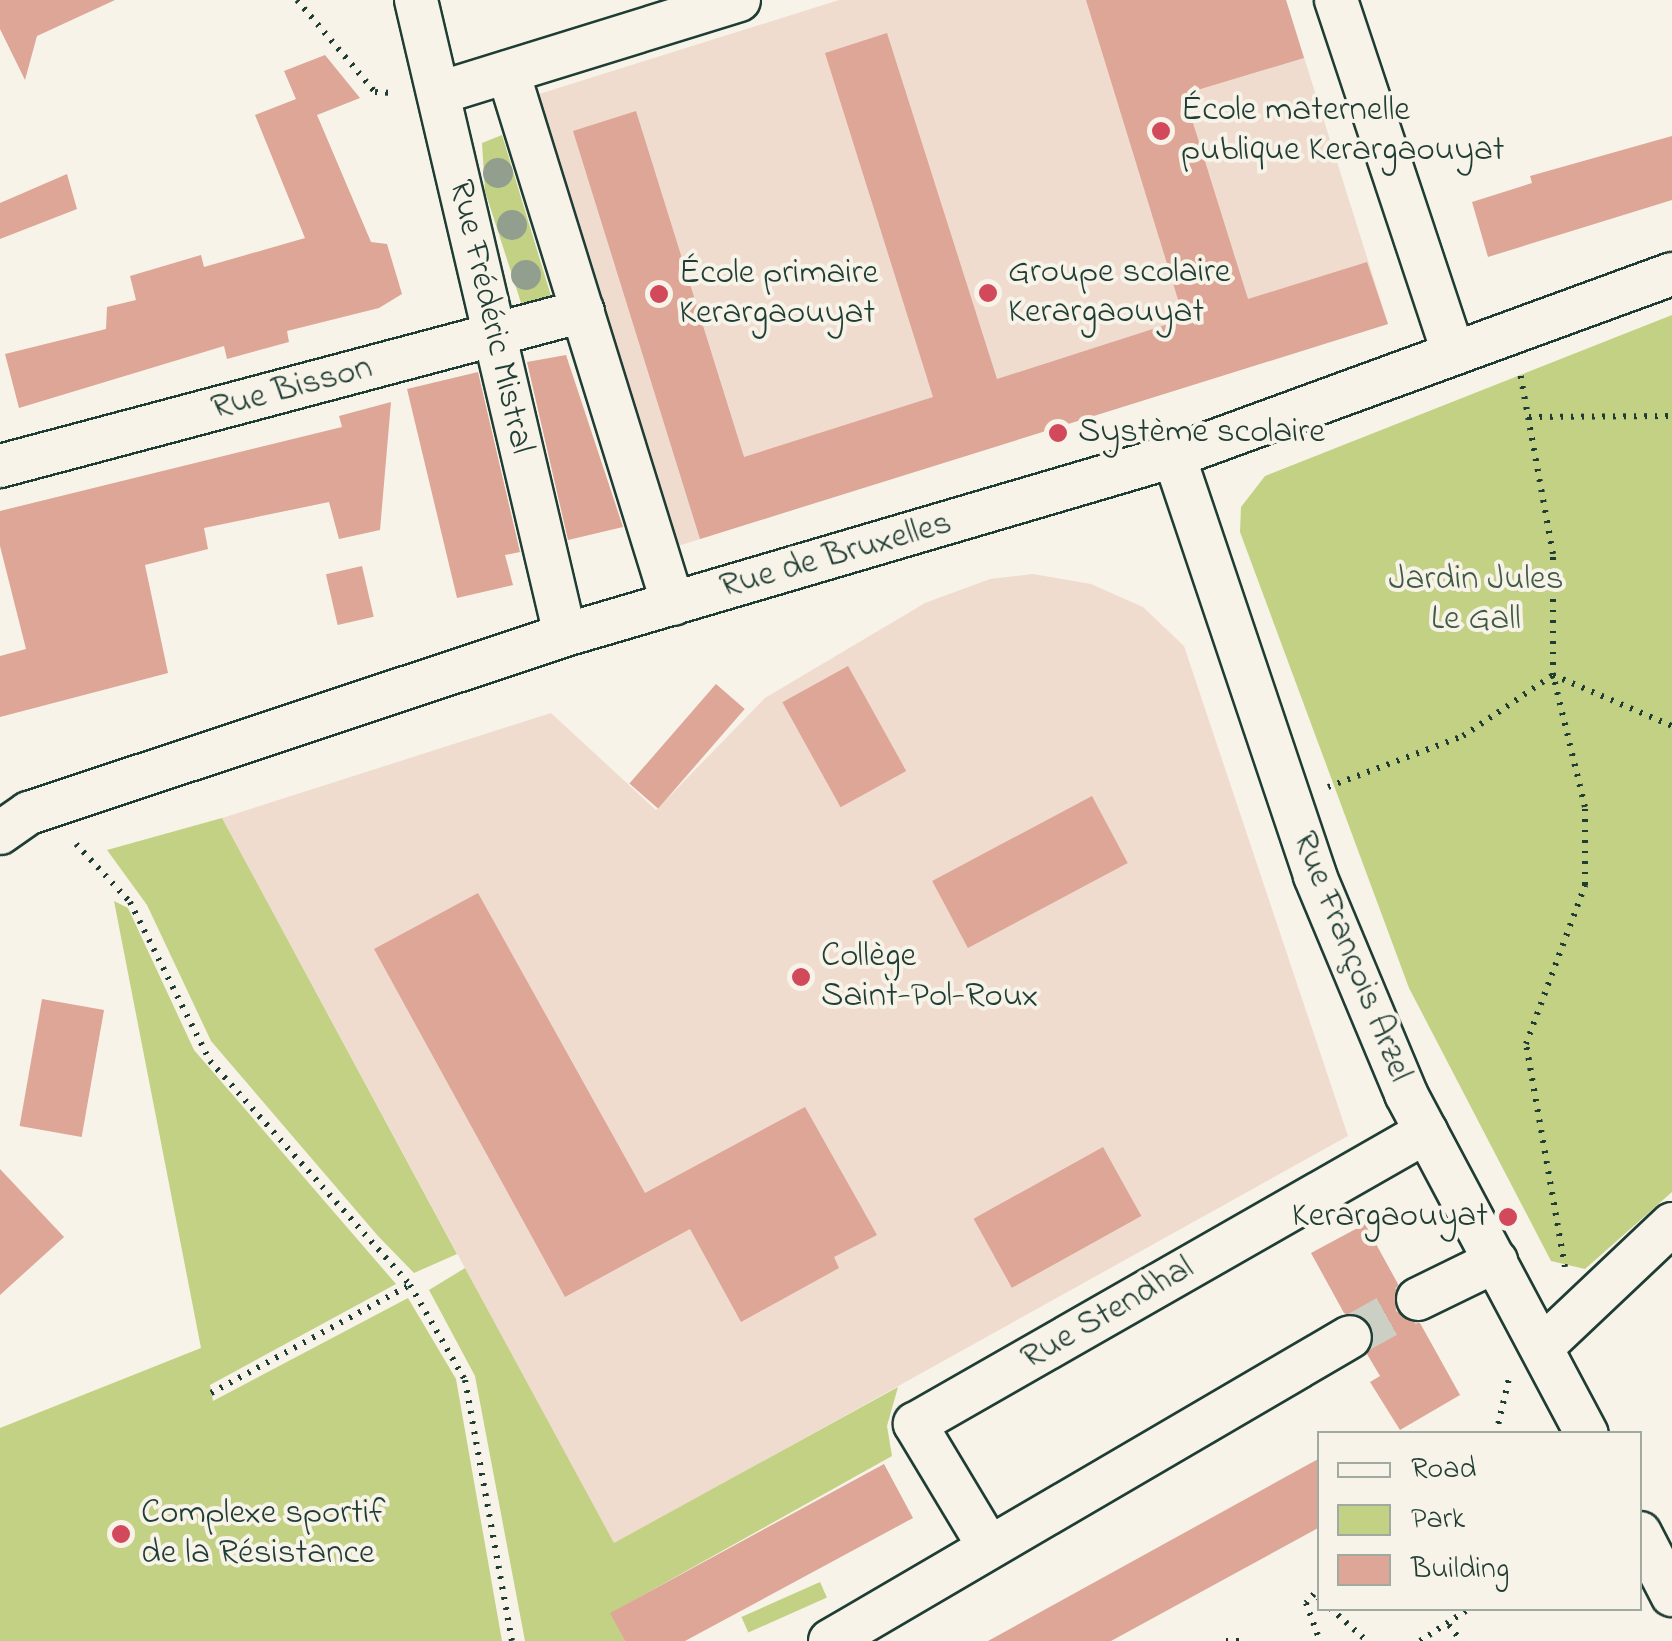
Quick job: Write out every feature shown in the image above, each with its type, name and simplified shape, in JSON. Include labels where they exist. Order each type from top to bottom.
[{"type":"street","name":"Rue Frédéric Mistral","points":[[416,0],[565,635]]},
{"type":"street","points":[[438,93],[739,0]]},
{"type":"street","points":[[1336,0],[1453,351]]},
{"type":"street","points":[[508,72],[673,604]]},
{"type":"street","name":"Rue de Bruxelles","points":[[14,823],[565,635],[1174,456],[1672,274]]},
{"type":"street","name":"Rue Bisson","points":[[0,466],[583,311]]},
{"type":"street","name":"Rue François Arzel","points":[[1174,456],[1290,801],[1426,1132],[1585,1431]]},
{"type":"street","name":"Rue Stendhal","points":[[989,1548],[915,1424],[1426,1132]]},
{"type":"street","points":[[1542,1347],[1672,1224]]},
{"type":"street","points":[[1418,1299],[1496,1261]]},
{"type":"street","points":[[830,1641],[1350,1337]]},
{"type":"street","points":[[1642,1537],[1672,1595]]},
{"type":"path","points":[[297,0],[375,92],[438,93]]},
{"type":"path","points":[[1510,332],[1553,554],[1553,675],[1585,807],[1585,885],[1526,1044],[1529,1096],[1579,1311]]},
{"type":"path","points":[[1529,417],[1672,416]]},
{"type":"path","points":[[1553,675],[1672,726]]},
{"type":"path","points":[[1290,801],[1463,736],[1553,675]]},
{"type":"path","points":[[14,823],[96,856],[130,902],[210,1061],[410,1286],[465,1380],[512,1641]]},
{"type":"path","points":[[211,1393],[410,1286]]},
{"type":"path","points":[[1317,1596],[1314,1594],[1306,1603],[1320,1641]]},
{"type":"path","points":[[1333,1611],[1366,1641]]},
{"type":"path","points":[[1420,1641],[1466,1611]]},
{"type":"path","points":[[1449,1625],[1461,1641]]},
{"type":"path","points":[[1226,1641],[1244,1641]]},
{"type":"shaded area","name":"Groupe scolaire Kerargaouyat","points":[[839,0],[1286,0],[1388,324],[678,546],[536,95]]},
{"type":"shaded area","name":"Collège Saint-Pol-Roux","points":[[1033,574],[1091,584],[1143,607],[1184,646],[1348,1136],[614,1544],[222,818],[551,713],[656,810],[765,698],[925,603],[990,579]]},
{"type":"green space","points":[[502,135],[551,296],[523,309],[485,191],[482,143]]},
{"type":"green space","name":"Jardin Jules Le Gall","points":[[1672,315],[1672,1192],[1585,1269],[1551,1261],[1409,988],[1240,532],[1241,507],[1265,476]]},
{"type":"green space","points":[[222,818],[457,1254],[414,1273],[378,1236],[211,1041],[147,905],[107,850]]},
{"type":"green space","points":[[114,901],[128,908],[194,1050],[396,1284],[210,1385],[213,1401],[408,1298],[456,1379],[502,1641],[0,1641],[0,1428],[201,1348]]},
{"type":"green space","points":[[465,1268],[614,1543],[898,1387],[887,1426],[892,1456],[611,1613],[625,1641],[525,1641],[475,1376],[429,1290]]},
{"type":"green space","points":[[820,1582],[827,1598],[748,1633],[741,1617]]},
{"type":"building","points":[[0,0],[115,0],[37,36],[25,80],[0,29]]},
{"type":"building","points":[[1086,0],[1286,0],[1304,58],[1184,94],[1248,299],[1367,262],[1388,324],[700,539],[573,131],[636,111],[744,457],[933,397],[825,53],[887,33],[997,379],[1184,319]]},
{"type":"building","points":[[325,55],[360,98],[317,115],[371,242],[387,244],[402,294],[379,308],[287,331],[289,342],[227,359],[224,346],[19,408],[5,354],[106,329],[107,307],[136,300],[130,276],[201,255],[204,267],[305,238],[255,115],[296,99],[284,71]]},
{"type":"building","points":[[1672,136],[1672,200],[1488,257],[1472,202],[1532,183],[1530,176]]},
{"type":"building","points":[[67,174],[77,209],[0,239],[0,203]]},
{"type":"building","points":[[566,355],[623,527],[568,540],[527,362]]},
{"type":"building","points":[[478,372],[520,552],[505,555],[513,585],[457,598],[407,389]]},
{"type":"building","points":[[391,402],[380,530],[339,539],[329,502],[204,528],[208,549],[145,565],[168,673],[0,717],[0,656],[26,649],[0,546],[0,511],[342,427],[339,416]]},
{"type":"building","points":[[362,566],[374,617],[338,625],[326,574]]},
{"type":"building","points":[[848,666],[906,771],[841,807],[782,702]]},
{"type":"building","points":[[716,684],[745,709],[658,809],[629,784]]},
{"type":"building","points":[[1092,796],[1128,863],[968,948],[932,881]]},
{"type":"building","points":[[478,893],[645,1193],[805,1107],[877,1235],[834,1257],[839,1268],[741,1322],[690,1229],[565,1297],[374,949]]},
{"type":"building","points":[[42,999],[104,1010],[82,1137],[20,1126]]},
{"type":"building","points":[[1103,1147],[1141,1216],[1012,1288],[974,1219]]},
{"type":"building","points":[[0,1169],[64,1237],[0,1295]]},
{"type":"building","points":[[1365,1224],[1398,1284],[1396,1311],[1420,1323],[1460,1395],[1400,1430],[1370,1382],[1380,1376],[1367,1354],[1372,1325],[1344,1313],[1311,1253]]},
{"type":"building","points":[[1317,1460],[1317,1529],[1111,1641],[988,1641]]},
{"type":"building","points":[[884,1464],[913,1518],[685,1641],[625,1641],[610,1613]]},
{"type":"tunnel","points":[[1350,1337],[1418,1299]]},
{"type":"place","name":"École maternelle publique Kerargaouyat","points":[[1161,131]]},
{"type":"place","name":"Groupe scolaire Kerargaouyat","points":[[988,293]]},
{"type":"place","name":"École primaire Kerargaouyat","points":[[659,294]]},
{"type":"place","name":"Système scolaire","points":[[1058,433]]},
{"type":"place","name":"Collège Saint-Pol-Roux","points":[[801,977]]},
{"type":"place","name":"Kerargaouyat","points":[[1508,1217]]},
{"type":"place","name":"Complexe sportif de la Résistance","points":[[121,1534]]}]
